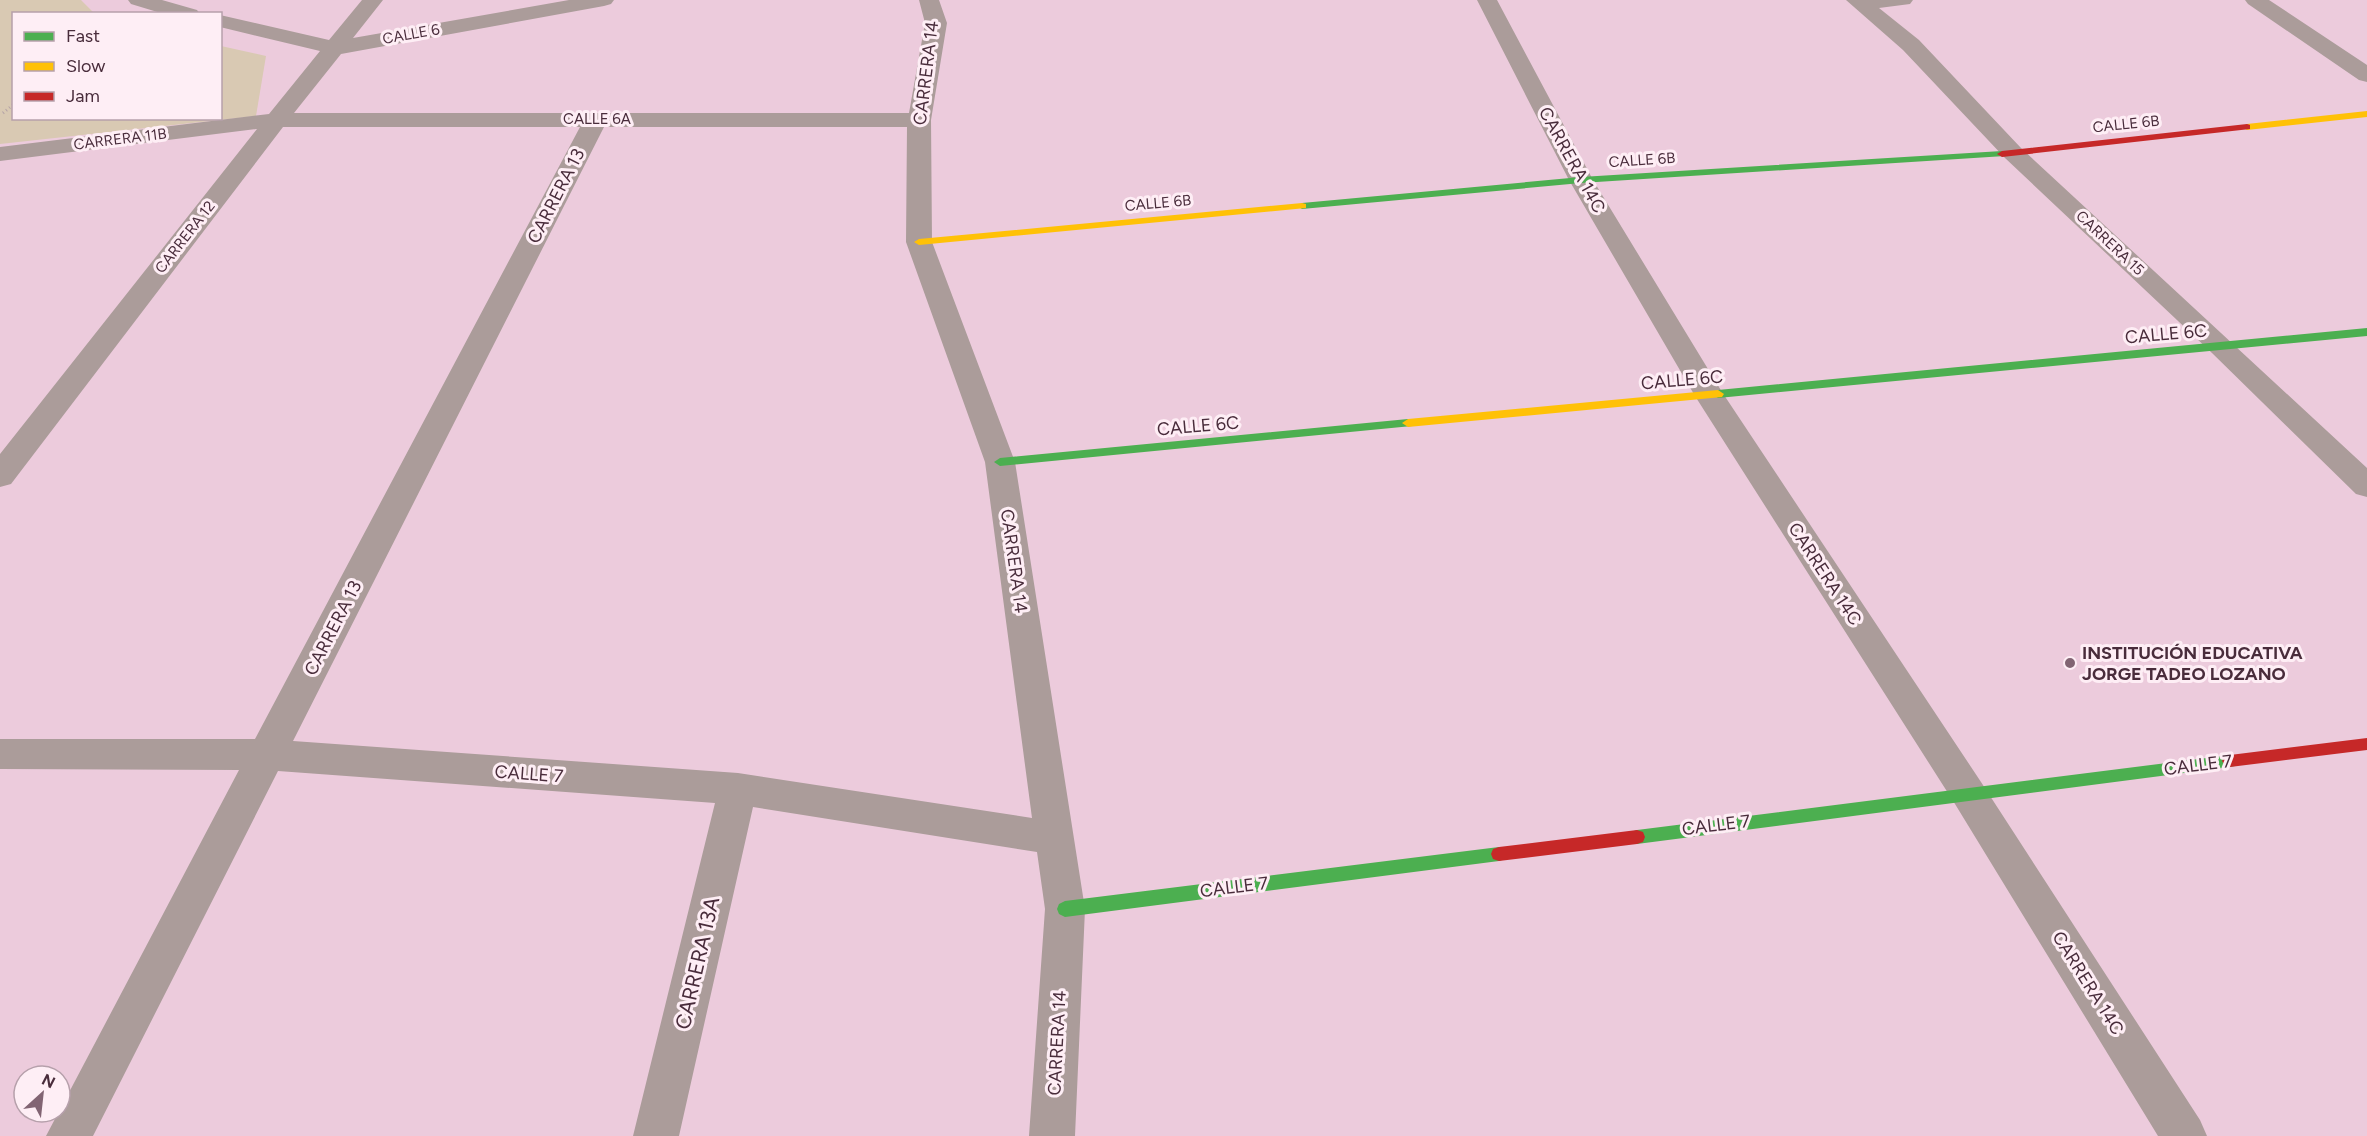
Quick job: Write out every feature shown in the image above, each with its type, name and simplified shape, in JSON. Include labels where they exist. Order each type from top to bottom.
[{"type":"street","name":"CARRERA 12","points":[[0,476],[276,120],[373,0]]},
{"type":"street","name":"CALLE 6","points":[[222,21],[336,48],[604,0]]},
{"type":"street","name":"CARRERA 14","points":[[929,0],[936,23],[919,120],[920,242],[1000,462],[1065,909],[1052,1136]]},
{"type":"street","name":"CARRERA 14C","points":[[1487,0],[1581,180],[1710,396],[1968,793],[2184,1136]]},
{"type":"street","points":[[1858,2],[1903,0]]},
{"type":"street","points":[[2255,0],[2367,75]]},
{"type":"street","points":[[141,1],[182,12]]},
{"type":"street","name":"CARRERA 15","points":[[1858,2],[1911,45],[2013,153],[2222,346],[2367,486]]},
{"type":"street","name":"CALLE 6B","points":[[920,242],[1581,180],[2013,153],[2367,114]]},
{"type":"street","name":"CARRERA 13","points":[[69,1136],[596,119]]},
{"type":"street","name":"CALLE 6A","points":[[276,120],[919,120]]},
{"type":"street","name":"CARRERA 11B","points":[[0,154],[276,120]]},
{"type":"street","name":"CALLE 6C","points":[[1000,462],[2367,332]]},
{"type":"street","name":"CALLE 7","points":[[1065,909],[2367,744]]},
{"type":"street","name":"CALLE 7","points":[[0,754],[267,755],[738,789],[1054,838]]},
{"type":"street","name":"CARRERA 13A","points":[[656,1136],[738,789]]},
{"type":"path","points":[[0,115],[12,106]]},
{"type":"shaded area","points":[[0,0],[81,0],[93,12],[12,12],[12,120],[219,120],[0,144]]},
{"type":"shaded area","points":[[222,46],[266,56],[256,116],[222,120]]},
{"type":"traffic: fast","points":[[1302,206],[1581,180],[2002,154]]},
{"type":"traffic: fast","points":[[1718,394],[2367,332]]},
{"type":"traffic: fast","points":[[1000,462],[1408,423]]},
{"type":"traffic: fast","points":[[1637,837],[2230,761]]},
{"type":"traffic: fast","points":[[1065,909],[1499,854]]},
{"type":"traffic: slow","points":[[2247,127],[2367,114]]},
{"type":"traffic: slow","points":[[919,242],[1302,206]]},
{"type":"traffic: slow","points":[[1408,423],[1718,394]]},
{"type":"traffic: jam","points":[[2002,154],[2247,127]]},
{"type":"traffic: jam","points":[[2230,761],[2367,744]]},
{"type":"traffic: jam","points":[[1499,854],[1637,837]]},
{"type":"place","name":"INSTITUCIÓN EDUCATIVA JORGE TADEO LOZANO","points":[[2070,663]]}]
